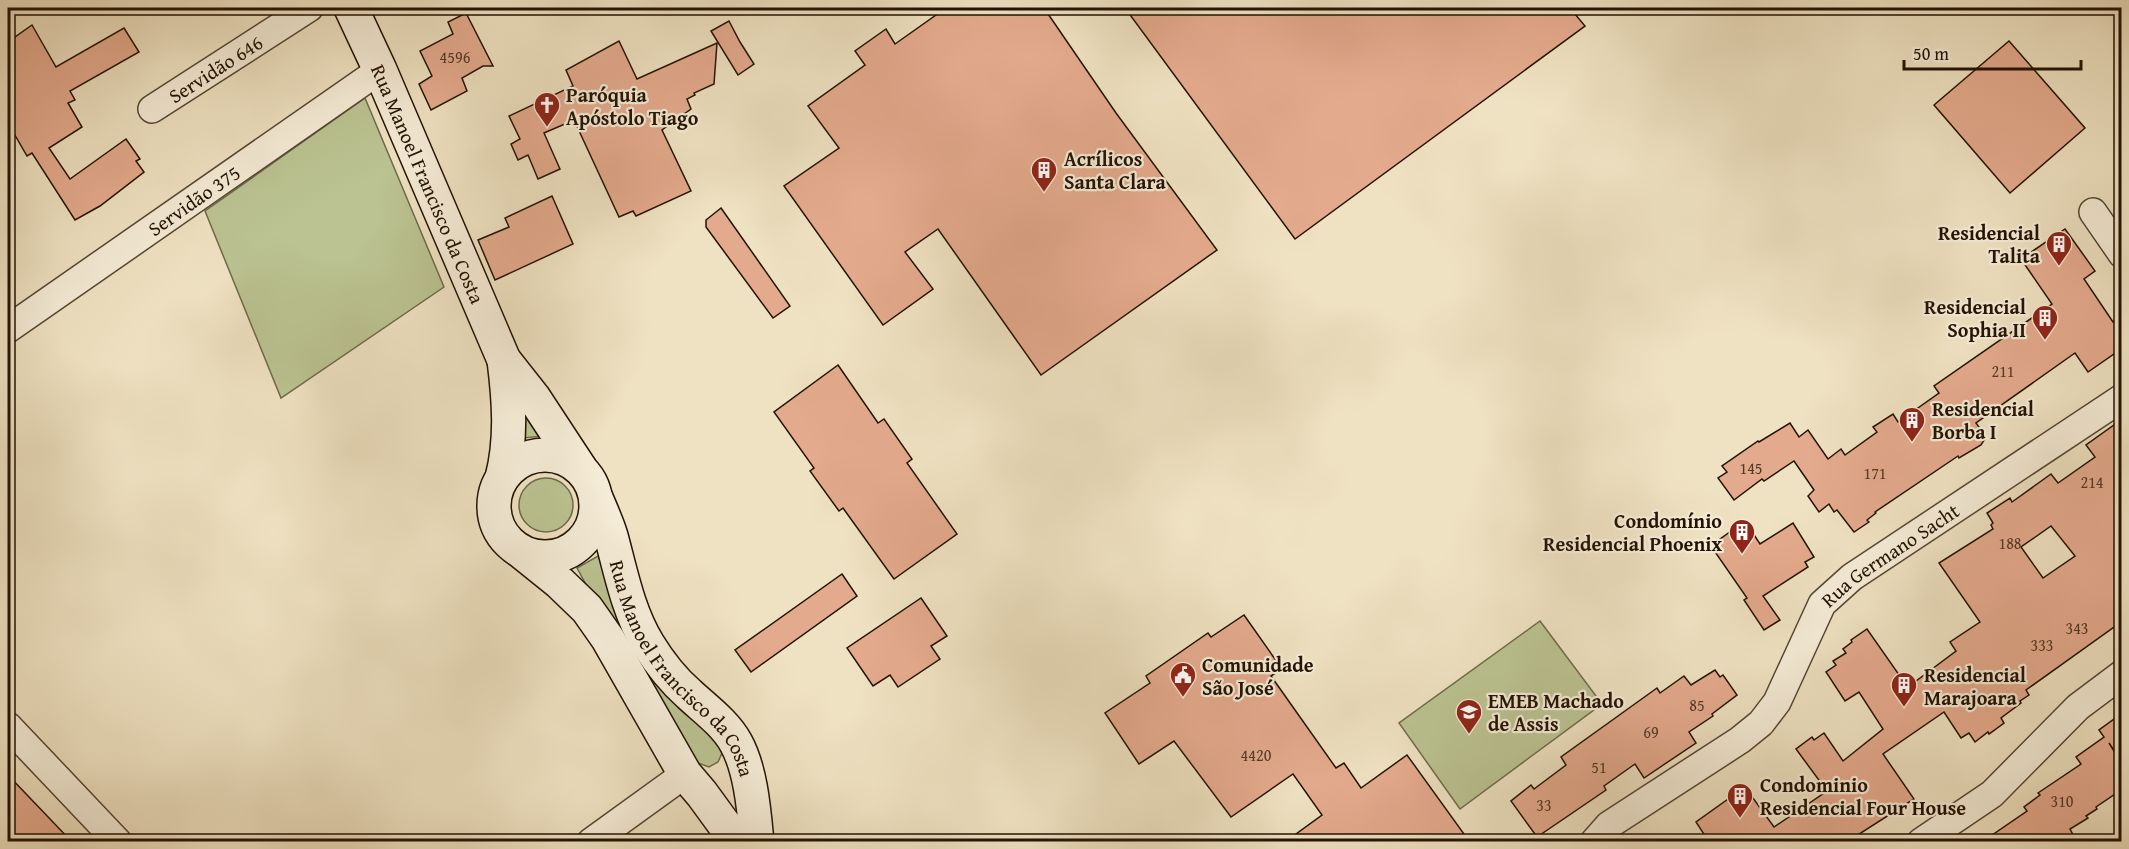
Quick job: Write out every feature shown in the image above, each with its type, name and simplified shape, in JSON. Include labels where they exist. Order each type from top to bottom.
[{"type":"main road","name":"Rua Manoel Francisco da Costa","points":[[351,8],[380,70],[504,360],[534,398],[580,468]]},
{"type":"main road","name":"Rua Manoel Francisco da Costa","points":[[502,478],[509,441],[504,360]]},
{"type":"main road","points":[[519,550],[542,557],[568,551],[581,542],[591,529],[596,514],[596,498],[589,479],[580,468],[566,458],[548,454],[531,456],[515,464],[502,478],[495,493],[494,510],[499,527],[508,541],[519,550],[560,583],[587,609],[608,639],[694,784],[737,842]]},
{"type":"main road","name":"Rua Manoel Francisco da Costa","points":[[596,498],[610,534],[622,581],[637,623],[648,645],[668,671],[722,724],[736,743],[746,772],[757,842]]},
{"type":"main road","points":[[694,784],[717,795],[728,792],[746,772]]},
{"type":"street","name":"Servidão 646","points":[[152,109],[309,8]]},
{"type":"street","name":"Servidão 375","points":[[8,329],[380,70]]},
{"type":"street","points":[[2093,212],[2121,254]]},
{"type":"street","name":"Rua Germano Sacht","points":[[1593,842],[1609,825],[1740,740],[1761,723],[1778,702],[1822,604],[1837,589],[1862,570],[2121,398]]},
{"type":"street","points":[[1921,842],[1992,794],[2078,707],[2121,674]]},
{"type":"street","points":[[8,726],[118,842]]},
{"type":"street","points":[[591,842],[694,784]]},
{"type":"green space","points":[[365,98],[444,287],[281,398],[205,211]]},
{"type":"green space","points":[[518,390],[542,436],[524,438]]},
{"type":"green space","points":[[546,478],[556,480],[565,486],[571,495],[573,505],[571,515],[565,524],[556,530],[546,532],[536,530],[527,524],[521,515],[519,505],[521,495],[527,486],[536,480]]},
{"type":"green space","points":[[598,556],[607,579],[717,737],[722,753],[718,762],[709,767],[695,762],[577,568]]},
{"type":"green space","points":[[1540,621],[1602,704],[1460,809],[1399,723]]},
{"type":"building","name":"Acrílicos Santa Clara","points":[[946,8],[1044,8],[1116,113],[1217,250],[1041,375],[938,229],[905,252],[933,289],[883,325],[784,186],[839,148],[808,106],[865,65],[855,51],[886,29],[895,44]]},
{"type":"building","points":[[1125,8],[1570,8],[1585,26],[1295,239]]},
{"type":"building","points":[[466,13],[493,66],[483,66],[462,78],[467,91],[431,110],[419,84],[432,76],[420,51],[453,34],[448,22]]},
{"type":"building","points":[[729,21],[754,64],[738,75],[711,31]]},
{"type":"building","points":[[32,25],[56,67],[124,28],[139,52],[70,91],[75,100],[68,103],[82,127],[49,148],[70,179],[126,139],[140,159],[136,161],[144,172],[100,206],[75,220],[32,153],[27,156],[8,123],[8,42]]},
{"type":"building","points":[[619,41],[637,79],[717,43],[714,84],[694,93],[695,95],[687,99],[691,109],[662,130],[691,191],[636,216],[633,211],[619,217],[574,120],[544,133],[560,169],[538,179],[528,155],[518,160],[511,144],[520,139],[509,116],[573,86],[566,70]]},
{"type":"building","points":[[2009,41],[2085,128],[2010,193],[1934,105]]},
{"type":"building","points":[[552,196],[573,244],[495,280],[478,240],[509,227],[505,218]]},
{"type":"building","points":[[721,208],[790,306],[773,318],[706,227],[706,220]]},
{"type":"building","points":[[2065,229],[2095,271],[2084,279],[2113,322],[2121,317],[2121,349],[2088,372],[2075,353],[1976,423],[1986,437],[1981,445],[1959,458],[1958,456],[1875,512],[1867,520],[1869,522],[1854,532],[1837,510],[1834,512],[1829,504],[1819,512],[1808,496],[1814,490],[1794,461],[1764,481],[1762,479],[1734,500],[1718,478],[1727,472],[1722,466],[1758,441],[1790,423],[1799,437],[1808,430],[1828,459],[1841,449],[1845,455],[1877,432],[1873,427],[1893,414],[1898,422],[1939,393],[1934,386],[2052,304],[2021,259]]},
{"type":"building","points":[[838,365],[878,423],[884,419],[912,459],[907,463],[957,534],[894,579],[843,508],[839,511],[810,471],[814,468],[774,412]]},
{"type":"building","points":[[2121,420],[2121,622],[2026,690],[2029,695],[2001,718],[2004,723],[1975,742],[1969,733],[1961,738],[1944,712],[1883,754],[1914,799],[1850,840],[1838,838],[1837,842],[1709,842],[1696,822],[1745,787],[1774,827],[1827,791],[1796,749],[1812,737],[1814,740],[1824,733],[1843,761],[1883,729],[1859,692],[1845,701],[1826,672],[1836,665],[1833,661],[1846,653],[1843,649],[1867,629],[1904,682],[1912,676],[1916,681],[1956,651],[1950,642],[1980,622],[1939,563],[1993,529],[1991,525],[1993,523],[1987,513],[2010,498],[2012,502],[2051,474],[2058,483],[2095,457],[2086,445]],"holes":[[[2051,526],[2075,556],[2043,578],[2021,547]]]},
{"type":"building","points":[[1745,521],[1760,544],[1793,523],[1814,557],[1805,562],[1808,567],[1763,596],[1780,620],[1764,630],[1744,600],[1747,598],[1713,549],[1718,545],[1716,542]]},
{"type":"building","points":[[842,574],[857,596],[751,672],[735,650]]},
{"type":"building","points":[[921,598],[947,636],[931,646],[940,659],[898,687],[890,675],[873,686],[847,648]]},
{"type":"building","points":[[1244,615],[1282,669],[1271,676],[1336,768],[1344,763],[1361,788],[1407,755],[1464,834],[1453,842],[1285,842],[1322,815],[1293,774],[1231,817],[1174,741],[1139,764],[1105,713],[1150,683],[1146,676],[1208,633],[1211,637]]},
{"type":"building","points":[[1715,670],[1720,677],[1723,675],[1737,695],[1712,714],[1713,716],[1689,732],[1696,743],[1644,778],[1635,764],[1604,786],[1606,790],[1537,837],[1511,801],[1531,785],[1534,789],[1566,765],[1561,757],[1657,688],[1660,693],[1684,676],[1691,685]]},
{"type":"building","points":[[2121,714],[2121,761],[2109,743],[2121,762],[2121,790],[2096,807],[2097,809],[2086,816],[2088,818],[2070,829],[2077,842],[1982,842],[2027,811],[2024,807],[2040,795],[2038,793],[2081,764],[2076,757],[2104,737],[2099,730]]},
{"type":"building","points":[[8,775],[72,842],[8,842]]},
{"type":"place","name":"Paróquia Apóstolo Tiago","points":[[547,128]]},
{"type":"place","name":"Acrílicos Santa Clara","points":[[1044,193]]},
{"type":"place","name":"Residencial Talita","points":[[2059,267]]},
{"type":"place","name":"Residencial Sophia II","points":[[2045,341]]},
{"type":"place","name":"Residencial Borba I","points":[[1912,443]]},
{"type":"place","name":"Condomínio Residencial Phoenix","points":[[1742,555]]},
{"type":"place","name":"Comunidade São José","points":[[1183,698]]},
{"type":"place","name":"Residencial Marajoara","points":[[1904,708]]},
{"type":"place","name":"EMEB Machado de Assis","points":[[1469,735]]},
{"type":"place","name":"Condominio Residencial Four House","points":[[1740,819]]}]
